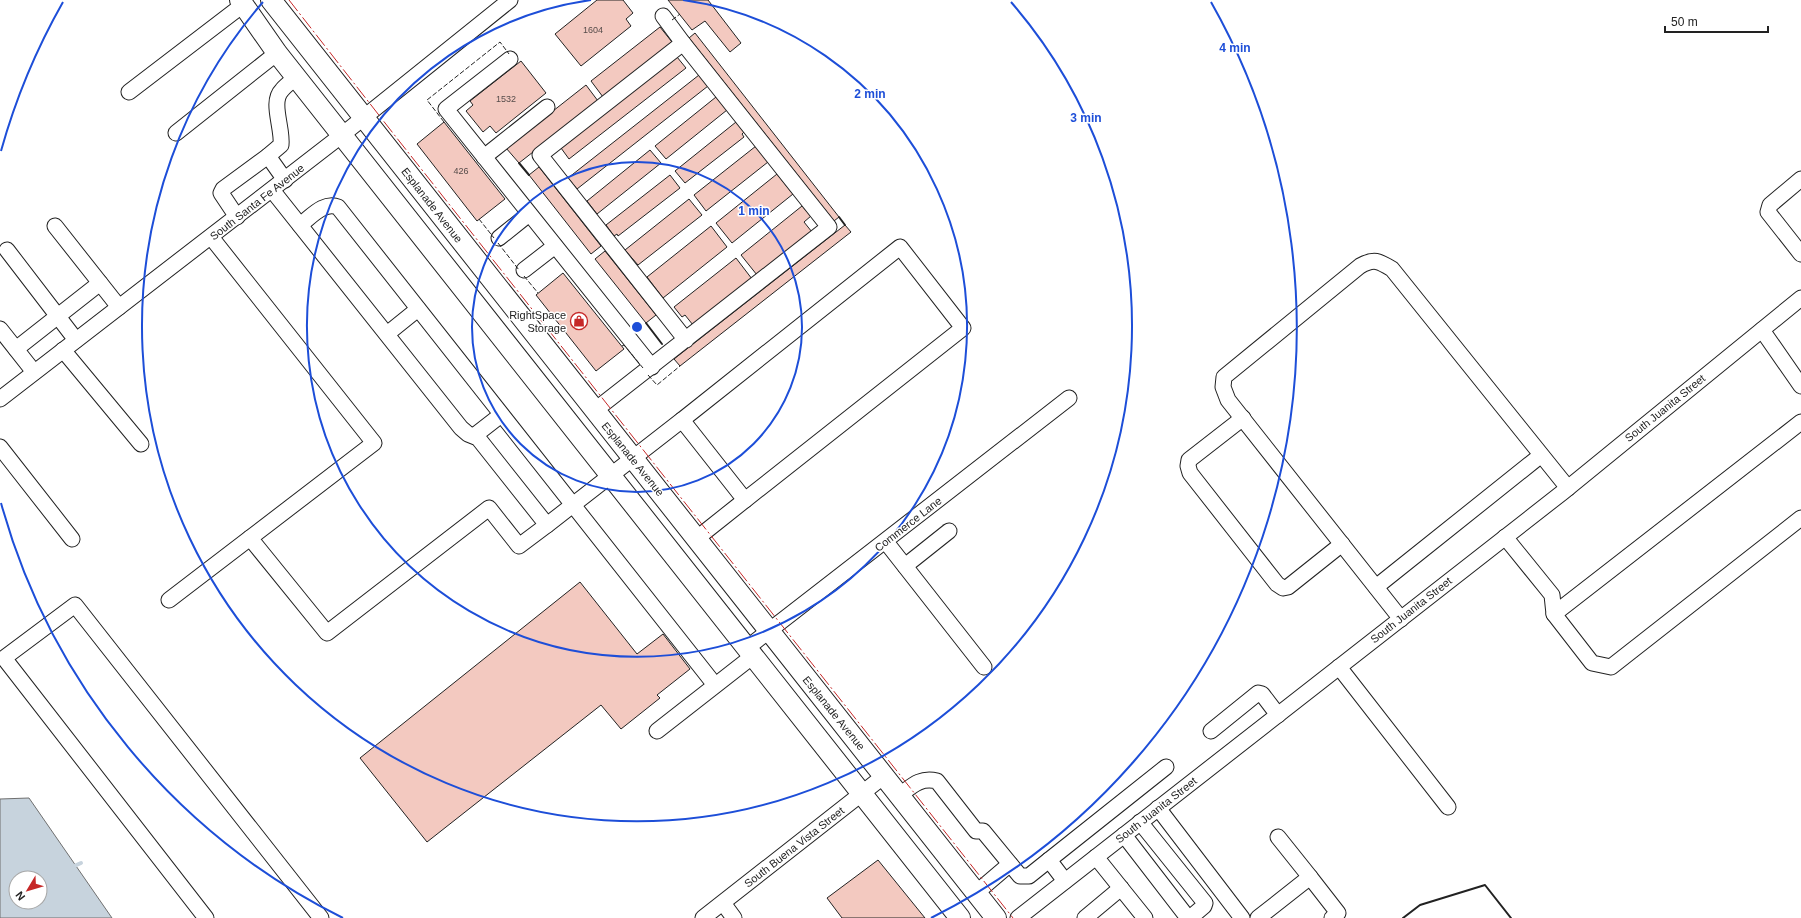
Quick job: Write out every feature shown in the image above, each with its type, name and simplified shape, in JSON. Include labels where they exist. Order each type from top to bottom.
[{"type":"main road","name":"Esplanade Avenue","points":[[271,0],[594,411],[996,918]]},
{"type":"main road","points":[[242,2],[277,53],[960,918]]},
{"type":"main road","points":[[517,357],[539,341]]},
{"type":"street","name":"South Santa Fe Avenue","points":[[0,399],[285,180],[510,0]]},
{"type":"street","points":[[129,92],[242,2]]},
{"type":"street","points":[[594,411],[829,227],[663,16]]},
{"type":"street","points":[[683,42],[540,155],[686,340]]},
{"type":"street","points":[[176,133],[277,53]]},
{"type":"street","points":[[510,59],[446,109],[652,367]]},
{"type":"street","points":[[237,217],[224,200],[221,193],[223,189],[281,145],[282,134],[276,102],[278,95],[282,90],[297,77]]},
{"type":"street","points":[[484,157],[547,107]]},
{"type":"street","points":[[268,156],[285,180]]},
{"type":"street","points":[[1801,178],[1770,205],[1768,212],[1801,254]]},
{"type":"street","points":[[272,190],[461,428],[478,438],[547,525]]},
{"type":"street","points":[[300,225],[326,206],[332,205],[338,207],[715,685]]},
{"type":"street","points":[[499,238],[529,214]]},
{"type":"street","points":[[55,226],[119,307]]},
{"type":"street","points":[[169,600],[374,443],[211,237]]},
{"type":"street","points":[[524,270],[555,246]]},
{"type":"street","points":[[250,538],[327,633],[489,508],[519,546],[611,476],[900,247],[963,328],[696,539]]},
{"type":"street","points":[[7,250],[76,340]]},
{"type":"street","points":[[1400,619],[1228,400],[1223,388],[1224,377],[1360,266],[1370,261],[1381,262],[1392,269],[1540,456],[1568,488]]},
{"type":"street","points":[[16,349],[100,283]]},
{"type":"street","name":"South Juanita Street","points":[[1018,918],[1568,488],[1801,298]]},
{"type":"street","points":[[387,334],[418,309]]},
{"type":"street","points":[[0,329],[34,372]]},
{"type":"street","points":[[1762,330],[1801,386]]},
{"type":"street","points":[[63,350],[141,444]]},
{"type":"street","name":"Commerce Lane","points":[[658,731],[715,685],[769,632],[1069,398]]},
{"type":"street","points":[[474,436],[501,415]]},
{"type":"street","points":[[1243,418],[1189,460],[1188,466],[1190,473],[1199,486],[1278,584],[1283,588],[1288,587],[1342,544]]},
{"type":"street","points":[[682,420],[745,500]]},
{"type":"street","points":[[1554,614],[1801,422]]},
{"type":"street","points":[[0,447],[72,539]]},
{"type":"street","points":[[1376,587],[1540,456]]},
{"type":"street","points":[[1505,537],[1552,595],[1554,614],[1592,663],[1611,667],[1801,518]]},
{"type":"street","points":[[905,566],[949,531]]},
{"type":"street","points":[[886,542],[984,667]]},
{"type":"street","points":[[206,918],[2,656],[75,605],[321,918]]},
{"type":"street","points":[[1338,667],[1448,807]]},
{"type":"street","points":[[1211,731],[1258,693],[1262,694],[1278,715]]},
{"type":"street","points":[[900,795],[918,781],[929,779],[937,781],[976,831],[983,831],[1020,876],[1029,876],[1166,767]]},
{"type":"street","name":"South Buena Vista Street","points":[[703,918],[884,776]]},
{"type":"street","points":[[1158,808],[1242,918]]},
{"type":"street","points":[[1124,835],[1189,918],[1204,906],[1205,903],[1140,822]]},
{"type":"street","points":[[1278,837],[1338,914],[1332,918]]},
{"type":"street","points":[[1174,864],[1190,851]]},
{"type":"street","points":[[1096,857],[1145,918]]},
{"type":"street","points":[[1049,860],[1065,881]]},
{"type":"street","points":[[976,893],[1010,864]]},
{"type":"street","points":[[1258,918],[1310,877]]},
{"type":"street","points":[[1085,918],[1121,888]]},
{"type":"street","points":[[723,903],[734,918]]},
{"type":"shaded area","points":[[29,798],[112,918],[0,918],[0,799]]},
{"type":"building","points":[[597,0],[623,0],[633,13],[626,19],[631,26],[581,66],[555,34]]},
{"type":"building","points":[[668,0],[708,0],[741,43],[730,52],[705,21],[692,30]]},
{"type":"building","points":[[660,27],[672,42],[603,97],[591,81]]},
{"type":"building","points":[[695,33],[839,217],[834,221],[689,38]]},
{"type":"building","points":[[677,57],[686,68],[569,159],[561,148]]},
{"type":"building","points":[[521,61],[546,93],[496,133],[490,126],[483,132],[466,111],[473,105],[470,101]]},
{"type":"building","points":[[699,75],[708,86],[577,189],[568,178]]},
{"type":"building","points":[[586,85],[598,101],[519,163],[506,148]]},
{"type":"building","points":[[716,97],[727,110],[666,159],[655,146]]},
{"type":"building","points":[[444,122],[505,199],[477,221],[417,144]]},
{"type":"building","points":[[736,122],[744,132],[742,134],[744,137],[685,183],[675,171]]},
{"type":"building","points":[[756,146],[768,162],[706,211],[694,195]]},
{"type":"building","points":[[650,150],[661,163],[597,214],[587,201]]},
{"type":"building","points":[[539,167],[601,246],[591,254],[529,175]]},
{"type":"building","points":[[777,174],[793,194],[732,243],[716,223]]},
{"type":"building","points":[[670,175],[680,188],[618,236],[617,234],[614,236],[606,225]]},
{"type":"building","points":[[689,199],[702,215],[638,265],[625,250]]},
{"type":"building","points":[[802,206],[811,216],[804,222],[812,232],[757,275],[741,255]]},
{"type":"building","points":[[845,225],[851,232],[680,366],[674,359]]},
{"type":"building","points":[[711,226],[727,247],[663,298],[647,277]]},
{"type":"building","points":[[605,251],[656,315],[646,323],[595,259]]},
{"type":"building","points":[[736,258],[752,279],[693,325],[685,315],[682,317],[674,307]]},
{"type":"building","name":"RightSpace Storage","points":[[563,273],[624,349],[596,371],[536,295]]},
{"type":"building","points":[[580,582],[637,654],[663,634],[690,669],[657,695],[660,698],[621,729],[601,705],[427,842],[360,758]]},
{"type":"building","points":[[878,860],[925,918],[842,918],[827,898]]},
{"type":"waterway","points":[[72,867],[81,863]]},
{"type":"fence","points":[[672,20],[680,14]]},
{"type":"fence","points":[[444,122],[427,100],[500,42],[509,54]]},
{"type":"fence","points":[[479,219],[494,238]]},
{"type":"fence","points":[[498,243],[519,270]]},
{"type":"fence","points":[[524,276],[538,293]]},
{"type":"fence","points":[[622,346],[624,345],[643,368]]},
{"type":"fence","points":[[648,375],[657,385],[680,366]]},
{"type":"wall","points":[[519,163],[529,175]]},
{"type":"wall","points":[[839,217],[845,225]]},
{"type":"wall","points":[[646,323],[662,344]]},
{"type":"wall","points":[[1403,918],[1420,905],[1485,885],[1511,918]]},
{"type":"power","points":[[289,0],[1013,918]]},
{"type":"place","name":"RightSpace Storage","points":[[579,321]]}]
